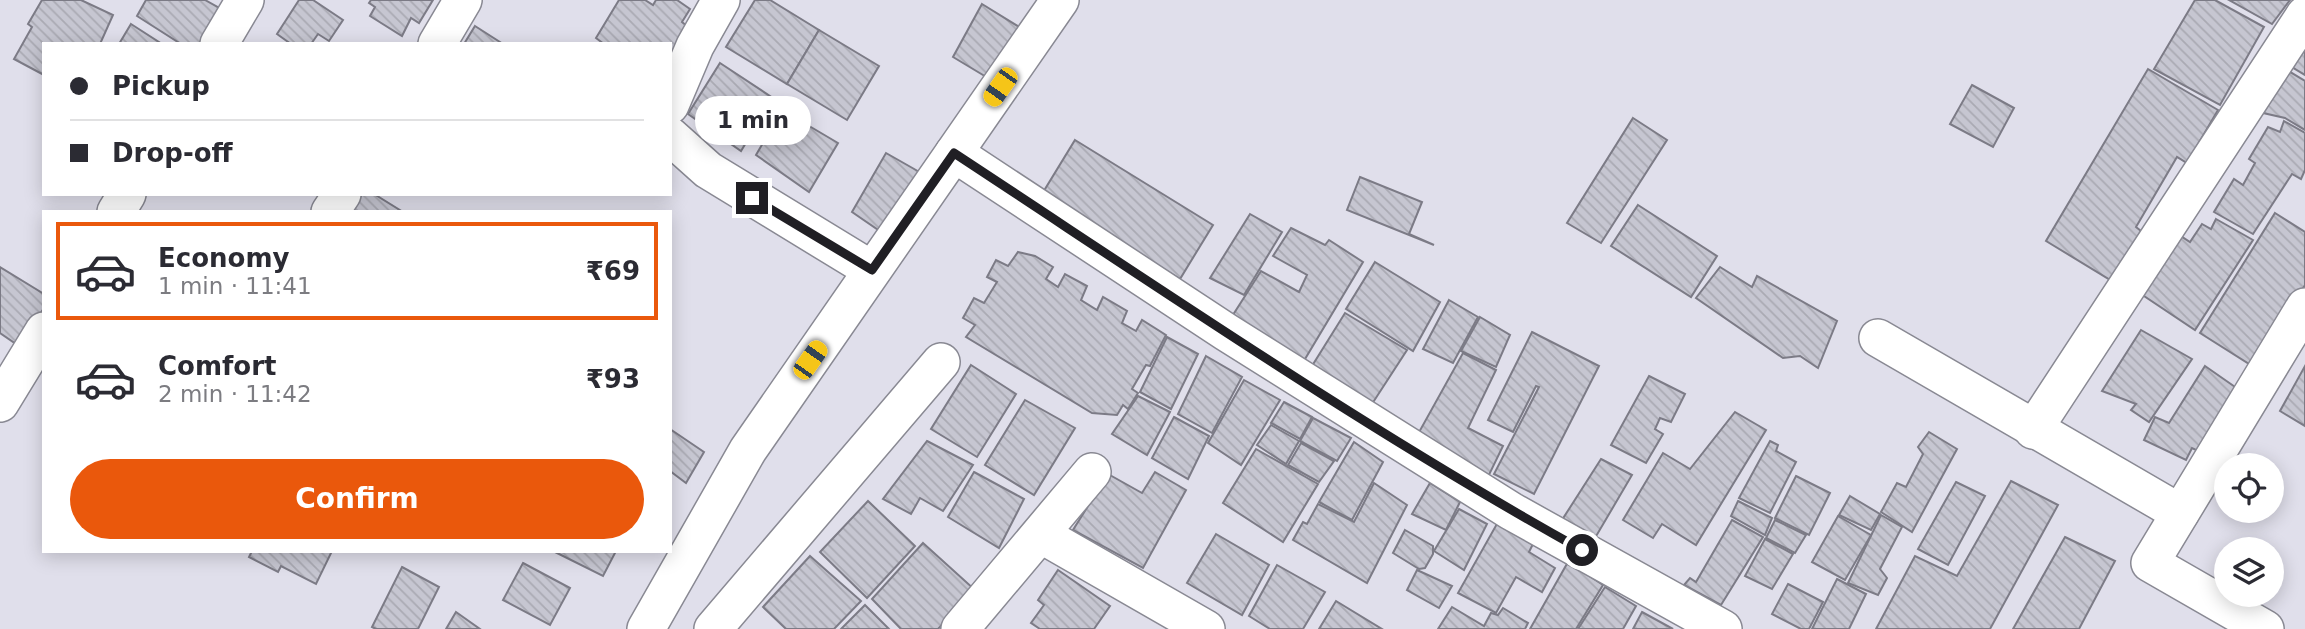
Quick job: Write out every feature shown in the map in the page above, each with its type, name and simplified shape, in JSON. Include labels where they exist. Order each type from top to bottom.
[{"type":"street","points":[[220,42],[246,0]]},
{"type":"street","points":[[438,42],[463,0]]},
{"type":"street","points":[[672,100],[695,46],[721,0]]},
{"type":"street","points":[[655,626],[748,450],[1060,0]]},
{"type":"street","points":[[2032,430],[2305,15]]},
{"type":"street","points":[[672,138],[708,170],[872,270]]},
{"type":"street","points":[[954,153],[1226,332],[1511,511],[1724,629]]},
{"type":"street","points":[[2265,629],[2150,563],[2305,307]]},
{"type":"street","points":[[0,403],[42,334]]},
{"type":"street","points":[[1878,338],[2032,430],[2180,513]]},
{"type":"street","points":[[713,629],[941,362]]},
{"type":"street","points":[[960,629],[1042,535],[1092,472]]},
{"type":"street","points":[[1042,535],[1206,629]]},
{"type":"building","points":[[42,0],[81,0],[113,15],[101,42],[42,42],[42,74],[14,59],[32,27],[28,24]]},
{"type":"building","points":[[146,0],[205,0],[221,9],[203,42],[178,42],[137,16]]},
{"type":"building","points":[[299,0],[313,0],[343,20],[329,41],[318,34],[312,42],[288,42],[277,34]]},
{"type":"building","points":[[371,0],[433,0],[419,23],[411,18],[402,36],[370,16],[375,7],[369,3]]},
{"type":"building","points":[[619,0],[645,0],[653,5],[656,0],[677,0],[690,9],[682,22],[688,27],[672,52],[672,42],[601,42],[596,38]]},
{"type":"building","points":[[755,0],[770,0],[819,30],[787,84],[726,47]]},
{"type":"building","points":[[2195,0],[2215,0],[2264,27],[2220,105],[2154,69]]},
{"type":"building","points":[[2229,0],[2290,0],[2272,24]]},
{"type":"building","points":[[982,4],[1029,33],[993,81],[953,57]]},
{"type":"building","points":[[131,24],[159,42],[120,42]]},
{"type":"building","points":[[475,26],[500,42],[465,42]]},
{"type":"building","points":[[819,30],[879,66],[847,120],[787,84]]},
{"type":"building","points":[[2305,44],[2305,75],[2290,66]]},
{"type":"building","points":[[720,63],[773,98],[741,151],[688,114]]},
{"type":"building","points":[[2277,64],[2305,81],[2305,130],[2285,118],[2250,110]]},
{"type":"building","points":[[2148,69],[2218,110],[2187,163],[2177,157],[2136,227],[2141,231],[2112,281],[2046,241]]},
{"type":"building","points":[[1972,85],[2014,108],[1993,147],[1950,124]]},
{"type":"building","points":[[782,110],[838,143],[809,192],[756,155]]},
{"type":"building","points":[[1633,118],[1667,140],[1601,243],[1567,223]]},
{"type":"building","points":[[2284,121],[2305,133],[2305,170],[2301,179],[2292,174],[2253,234],[2214,212],[2234,179],[2243,185],[2255,163],[2249,159],[2268,127],[2280,132]]},
{"type":"building","points":[[1075,140],[1213,225],[1180,279],[1042,194]]},
{"type":"building","points":[[886,153],[930,178],[890,238],[852,212]]},
{"type":"building","points":[[1360,177],[1422,202],[1409,234],[1434,245],[1347,210]]},
{"type":"building","points":[[361,196],[377,196],[400,210],[352,210]]},
{"type":"building","points":[[1638,205],[1717,256],[1691,297],[1611,246]]},
{"type":"building","points":[[2275,213],[2305,232],[2305,285],[2254,367],[2200,333]]},
{"type":"building","points":[[1250,214],[1282,232],[1244,295],[1210,278]]},
{"type":"building","points":[[2216,219],[2253,240],[2195,330],[2135,290],[2173,231],[2190,242],[2202,224],[2211,229]]},
{"type":"building","points":[[1291,228],[1325,245],[1329,240],[1363,262],[1302,364],[1231,318],[1261,271],[1299,292],[1307,275],[1273,256]]},
{"type":"building","points":[[1018,252],[1035,256],[1053,267],[1046,279],[1058,287],[1065,274],[1087,286],[1081,300],[1097,310],[1103,297],[1127,311],[1122,323],[1136,331],[1142,320],[1166,335],[1150,366],[1146,365],[1132,389],[1138,393],[1128,409],[1123,405],[1117,415],[1092,413],[966,337],[975,325],[963,318],[974,298],[984,303],[997,282],[987,277],[996,260],[1008,266]]},
{"type":"building","points":[[1375,262],[1440,302],[1413,351],[1346,309]]},
{"type":"building","points":[[0,267],[42,293],[42,311],[19,346],[0,333]]},
{"type":"building","points":[[1720,267],[1752,287],[1757,276],[1837,321],[1818,368],[1800,356],[1783,358],[1696,298]]},
{"type":"building","points":[[1449,300],[1478,317],[1453,363],[1423,349]]},
{"type":"building","points":[[1345,313],[1407,350],[1372,404],[1312,366]]},
{"type":"building","points":[[1480,317],[1510,335],[1496,367],[1461,351]]},
{"type":"building","points":[[2141,330],[2192,359],[2149,422],[2131,410],[2136,404],[2102,391]]},
{"type":"building","points":[[1532,332],[1599,366],[1534,494],[1494,474],[1539,387],[1536,386],[1513,432],[1488,420]]},
{"type":"building","points":[[1167,337],[1198,354],[1171,409],[1140,392]]},
{"type":"building","points":[[1463,353],[1496,370],[1468,428],[1503,446],[1486,481],[1413,443]]},
{"type":"building","points":[[1206,356],[1242,377],[1212,433],[1178,414]]},
{"type":"building","points":[[971,365],[1016,394],[977,457],[931,429]]},
{"type":"building","points":[[2205,366],[2248,396],[2211,457],[2192,448],[2186,460],[2144,440],[2155,417],[2169,423]]},
{"type":"building","points":[[2305,366],[2305,426],[2280,411]]},
{"type":"building","points":[[1649,376],[1685,394],[1671,422],[1660,418],[1655,429],[1663,434],[1646,463],[1611,445]]},
{"type":"building","points":[[1244,380],[1280,400],[1241,465],[1208,443]]},
{"type":"building","points":[[1138,396],[1170,412],[1147,455],[1112,434]]},
{"type":"building","points":[[1025,400],[1075,428],[1034,495],[985,465]]},
{"type":"building","points":[[1284,402],[1312,417],[1300,439],[1271,423]]},
{"type":"building","points":[[1735,412],[1766,430],[1696,545],[1662,524],[1653,538],[1623,520],[1663,453],[1690,469]]},
{"type":"building","points":[[1174,417],[1209,436],[1188,479],[1152,458]]},
{"type":"building","points":[[1313,418],[1351,438],[1337,461],[1300,441]]},
{"type":"building","points":[[1271,425],[1299,441],[1286,464],[1257,445]]},
{"type":"building","points":[[672,430],[704,452],[686,483],[672,472]]},
{"type":"building","points":[[1929,432],[1957,449],[1912,532],[1881,512],[1897,483],[1906,487],[1923,454],[1918,447]]},
{"type":"building","points":[[927,441],[973,465],[943,511],[920,498],[911,514],[883,499]]},
{"type":"building","points":[[1770,441],[1778,445],[1776,451],[1796,462],[1770,513],[1739,498]]},
{"type":"building","points":[[1354,442],[1383,462],[1352,520],[1319,502]]},
{"type":"building","points":[[1301,443],[1334,461],[1319,482],[1288,465]]},
{"type":"building","points":[[1256,449],[1318,484],[1283,542],[1223,503]]},
{"type":"building","points":[[1601,459],[1632,475],[1595,538],[1562,520]]},
{"type":"building","points":[[974,472],[1024,499],[999,548],[948,517]]},
{"type":"building","points":[[1155,472],[1186,490],[1143,568],[1073,530],[1108,474],[1142,493]]},
{"type":"building","points":[[1796,476],[1830,493],[1809,535],[1775,518]]},
{"type":"building","points":[[2011,481],[2058,505],[1990,629],[1876,629],[1915,556],[1957,576]]},
{"type":"building","points":[[1956,482],[1985,496],[1948,565],[1918,549]]},
{"type":"building","points":[[1374,483],[1407,505],[1367,583],[1293,540],[1303,522],[1307,524],[1318,504],[1354,522]]},
{"type":"building","points":[[1430,483],[1460,502],[1446,530],[1412,514]]},
{"type":"building","points":[[1850,496],[1880,514],[1871,530],[1839,515]]},
{"type":"building","points":[[868,501],[915,546],[867,598],[820,552]]},
{"type":"building","points":[[1738,501],[1772,518],[1765,535],[1731,516]]},
{"type":"building","points":[[1459,509],[1487,524],[1464,570],[1434,551]]},
{"type":"building","points":[[1881,515],[1902,527],[1880,569],[1887,578],[1878,595],[1848,583]]},
{"type":"building","points":[[1838,516],[1871,535],[1845,580],[1812,562]]},
{"type":"building","points":[[1732,520],[1763,537],[1721,605],[1684,585],[1690,578],[1696,582]]},
{"type":"building","points":[[1775,520],[1806,535],[1795,553],[1766,538]]},
{"type":"building","points":[[1498,522],[1534,542],[1529,552],[1555,568],[1542,592],[1516,577],[1496,613],[1458,593]]},
{"type":"building","points":[[1405,530],[1433,546],[1433,554],[1425,568],[1419,569],[1393,553]]},
{"type":"building","points":[[1216,534],[1269,565],[1242,615],[1187,583]]},
{"type":"building","points":[[2065,537],[2115,561],[2079,629],[2013,629]]},
{"type":"building","points":[[1765,539],[1793,554],[1772,589],[1745,576]]},
{"type":"building","points":[[923,543],[975,590],[938,629],[901,629],[872,599]]},
{"type":"building","points":[[251,553],[331,553],[316,584],[281,566],[278,572],[249,557]]},
{"type":"building","points":[[557,553],[615,553],[603,576]]},
{"type":"building","points":[[810,556],[861,601],[834,629],[786,629],[763,607]]},
{"type":"building","points":[[1568,562],[1603,585],[1576,629],[1530,629]]},
{"type":"building","points":[[523,563],[570,588],[550,625],[503,600]]},
{"type":"building","points":[[1277,565],[1325,592],[1303,629],[1270,629],[1249,616]]},
{"type":"building","points":[[402,567],[439,587],[418,629],[376,629],[372,627]]},
{"type":"building","points":[[1058,570],[1110,606],[1094,629],[1040,629],[1031,623],[1044,605],[1038,600]]},
{"type":"building","points":[[1417,570],[1452,586],[1439,608],[1407,590]]},
{"type":"building","points":[[1837,579],[1866,594],[1849,629],[1812,629]]},
{"type":"building","points":[[1788,584],[1823,602],[1809,629],[1801,629],[1772,614]]},
{"type":"building","points":[[1605,587],[1636,606],[1623,629],[1578,629]]},
{"type":"building","points":[[1336,601],[1382,629],[1319,629]]},
{"type":"building","points":[[865,605],[889,629],[841,629]]},
{"type":"building","points":[[1452,607],[1484,626],[1491,613],[1498,615],[1503,608],[1528,623],[1525,629],[1438,629]]},
{"type":"building","points":[[456,612],[480,629],[446,629]]},
{"type":"building","points":[[1642,612],[1673,629],[1633,629]]},
{"type":"route","points":[[752,198],[872,270],[954,153],[1226,332],[1511,511],[1582,550]]}]
